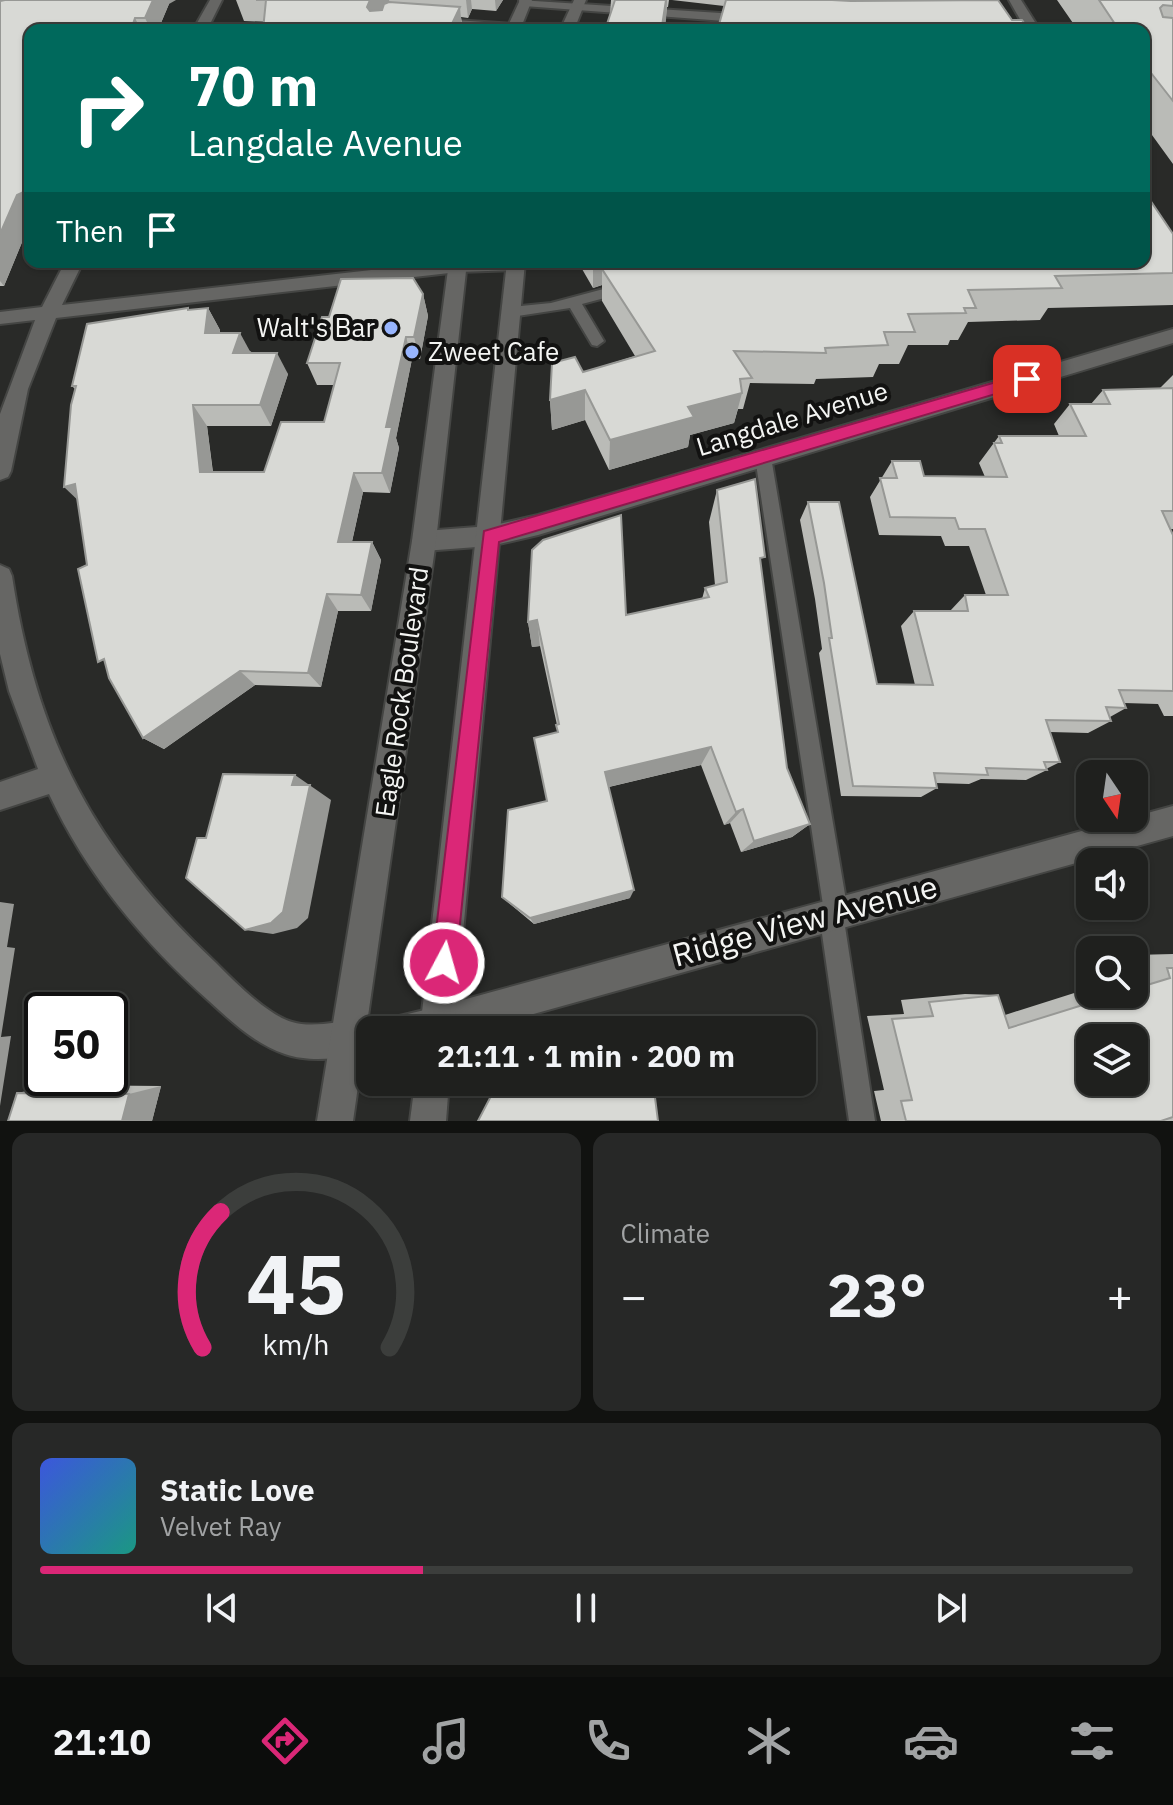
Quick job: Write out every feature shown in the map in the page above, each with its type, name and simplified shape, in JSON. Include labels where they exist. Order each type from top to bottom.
[{"type":"street","points":[[203,24],[216,0]]},
{"type":"street","points":[[1015,0],[1029,24]]},
{"type":"street","points":[[515,24],[525,1],[765,20]]},
{"type":"street","points":[[569,24],[578,3]]},
{"type":"street","points":[[0,471],[17,386],[47,313],[71,268]]},
{"type":"street","points":[[0,318],[424,268]]},
{"type":"street","name":"Eagle Rock Boulevard","points":[[363,1016],[458,268]]},
{"type":"street","points":[[438,1016],[515,268]]},
{"type":"street","name":"Langdale Avenue","points":[[424,541],[490,536],[538,525],[1173,336]]},
{"type":"street","points":[[0,576],[3,611],[23,695],[53,778],[109,872],[184,957],[231,998],[287,1038],[356,1038]]},
{"type":"street","points":[[0,796],[53,778]]},
{"type":"street","name":"Ridge View Avenue","points":[[475,1016],[834,913],[1173,821]]},
{"type":"street","name":"Eagle Rock Boulevard","points":[[335,1121],[356,1051]]},
{"type":"street","points":[[428,1121],[431,1096]]},
{"type":"lane","points":[[432,21],[467,24]]},
{"type":"lane","points":[[511,312],[574,302],[645,282]]},
{"type":"lane","points":[[574,302],[597,341]]},
{"type":"lane","points":[[763,457],[834,913],[862,1121]]},
{"type":"building","points":[[153,0],[145,18],[135,18],[133,24],[24,24],[24,192],[17,195],[0,234],[0,1]]},
{"type":"building","points":[[266,0],[370,0],[367,7],[370,11],[382,10],[384,4],[389,2],[460,7],[452,24],[264,24]]},
{"type":"building","points":[[615,0],[666,0],[662,24],[607,24]]},
{"type":"building","points":[[726,0],[998,0],[1012,20],[1022,20],[1025,24],[719,24]]},
{"type":"building","points":[[1099,0],[1173,0],[1173,6],[1163,5],[1160,8],[1163,17],[1173,18],[1173,101],[1150,72],[1150,24],[1115,24]]},
{"type":"building","points":[[1150,200],[1173,234],[1173,273],[1055,276],[1062,288],[968,290],[976,308],[964,308],[966,313],[908,314],[915,332],[884,332],[888,345],[825,348],[826,353],[734,351],[752,378],[740,379],[742,393],[688,407],[694,417],[610,440],[585,390],[550,400],[552,363],[575,357],[583,372],[655,351],[602,269],[1150,268]]},
{"type":"building","points":[[413,278],[423,294],[414,337],[406,337],[386,427],[392,427],[382,473],[354,473],[338,542],[372,542],[361,595],[327,594],[308,673],[240,671],[143,738],[109,678],[104,659],[98,662],[78,569],[87,565],[75,484],[64,487],[71,405],[76,386],[72,386],[87,324],[188,308],[208,308],[205,333],[240,333],[233,353],[277,353],[260,405],[193,405],[200,472],[264,472],[281,422],[324,422],[340,363],[307,363],[322,317],[329,317],[341,279]]},
{"type":"building","points":[[1173,388],[1173,511],[1162,511],[1173,535],[1173,691],[1119,690],[1126,708],[1106,707],[1111,721],[1046,720],[1060,762],[1044,762],[1047,770],[986,768],[988,775],[934,773],[937,788],[853,786],[829,638],[832,638],[824,583],[808,502],[839,502],[877,684],[933,685],[914,611],[968,611],[965,595],[1008,595],[985,529],[959,529],[955,518],[890,517],[880,478],[897,478],[892,461],[920,461],[924,476],[1007,477],[994,443],[1002,443],[999,436],[1086,436],[1070,404],[1110,404],[1103,390]]},
{"type":"building","points":[[755,479],[765,557],[760,558],[787,768],[810,824],[754,841],[743,809],[736,812],[711,747],[605,772],[634,890],[530,918],[502,897],[508,810],[547,801],[534,738],[558,732],[556,725],[559,724],[537,620],[528,622],[532,550],[543,540],[621,515],[626,615],[709,597],[705,588],[727,582],[717,490]]},
{"type":"building","points":[[223,774],[295,775],[292,785],[310,785],[283,912],[271,923],[245,930],[186,878],[197,838],[206,838]]},
{"type":"building","points":[[1167,968],[1173,968],[1173,1117],[1161,1121],[906,1121],[901,1101],[912,1100],[892,1019],[933,1016],[929,1002],[998,995],[1009,1028],[1076,1007],[1148,1008],[1148,985],[1170,978]]},
{"type":"building","points":[[17,1093],[24,1093],[24,1096],[129,1094],[122,1121],[8,1121]]},
{"type":"building","points":[[491,1096],[655,1096],[658,1121],[478,1121]]},
{"type":"place","name":"Walt's Bar","points":[[391,328]]},
{"type":"place","name":"Zweet Cafe","points":[[412,352]]},
{"type":"route","points":[[444,963],[490,536],[538,525],[1027,379]]}]
